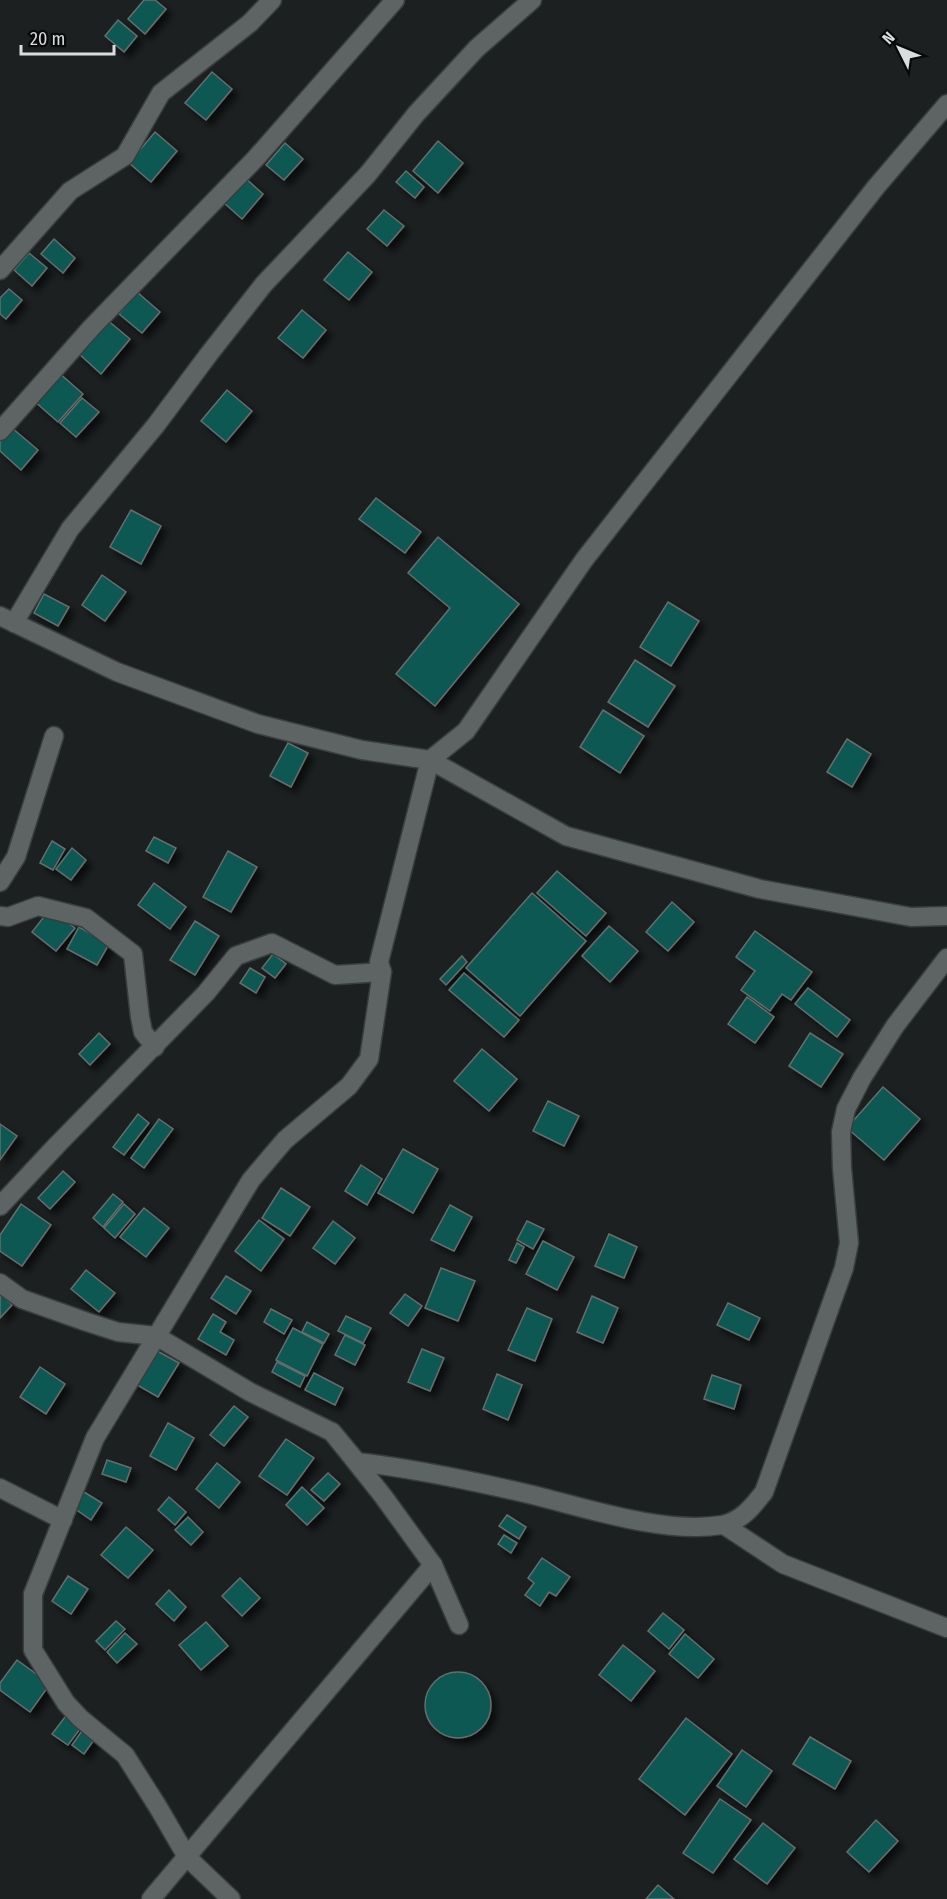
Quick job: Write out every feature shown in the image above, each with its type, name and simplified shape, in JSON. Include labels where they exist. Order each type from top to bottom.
[{"type":"street","points":[[0,270],[70,191],[125,156],[161,93],[250,23],[272,0]]},
{"type":"street","points":[[0,431],[92,327],[256,158],[395,0]]},
{"type":"street","points":[[532,0],[477,48],[417,114],[368,174],[264,284],[156,425],[70,529],[7,619],[117,672],[258,724],[362,750],[430,760],[566,836],[760,889],[911,917],[947,916]]},
{"type":"street","points":[[231,1899],[187,1857],[125,1755],[80,1718],[66,1703],[33,1650],[33,1594],[95,1438],[250,1180],[285,1140],[349,1086],[369,1059],[382,972],[379,962],[430,760],[466,730],[584,560],[876,187],[947,104]]},
{"type":"street","points":[[0,882],[19,848],[54,736]]},
{"type":"street","points":[[0,916],[8,917],[38,906],[86,918],[133,954],[143,1032],[154,1047]]},
{"type":"street","points":[[0,1206],[206,993],[236,956],[272,943],[335,975],[382,972]]},
{"type":"street","points":[[0,1283],[22,1299],[77,1319],[118,1332],[156,1336],[250,1392],[332,1432],[357,1462],[464,1479],[616,1516],[678,1526],[724,1525],[748,1513],[764,1492],[844,1268],[849,1243],[841,1132],[846,1109],[862,1078],[895,1026],[947,958]]},
{"type":"street","points":[[332,1432],[383,1496],[433,1565],[459,1625]]},
{"type":"street","points":[[0,1488],[63,1520]]},
{"type":"street","points":[[724,1525],[783,1564],[947,1628]]},
{"type":"street","points":[[151,1899],[433,1565]]},
{"type":"building","points":[[144,0],[155,0],[166,9],[145,34],[128,19]]},
{"type":"building","points":[[118,20],[137,36],[124,52],[105,36]]},
{"type":"building","points":[[212,72],[232,89],[206,120],[185,103]]},
{"type":"building","points":[[155,132],[177,151],[151,182],[129,163]]},
{"type":"building","points":[[438,141],[463,163],[438,193],[413,171]]},
{"type":"building","points":[[285,143],[303,159],[284,180],[266,165]]},
{"type":"building","points":[[406,171],[424,187],[415,198],[396,182]]},
{"type":"building","points":[[244,177],[263,194],[242,219],[223,202]]},
{"type":"building","points":[[384,210],[404,226],[387,246],[367,229]]},
{"type":"building","points":[[54,239],[75,258],[63,273],[41,254]]},
{"type":"building","points":[[348,252],[372,272],[349,300],[324,280]]},
{"type":"building","points":[[29,253],[47,268],[32,286],[14,270]]},
{"type":"building","points":[[9,289],[22,300],[6,319],[0,314],[0,298]]},
{"type":"building","points":[[137,292],[160,312],[142,333],[119,314]]},
{"type":"building","points":[[302,310],[326,330],[303,358],[278,338]]},
{"type":"building","points":[[106,319],[130,339],[101,374],[77,352]]},
{"type":"building","points":[[58,372],[83,394],[58,422],[33,400]]},
{"type":"building","points":[[227,390],[252,411],[226,442],[201,421]]},
{"type":"building","points":[[82,398],[99,412],[76,437],[60,423]]},
{"type":"building","points":[[12,428],[38,450],[21,470],[0,451],[0,442]]},
{"type":"building","points":[[376,498],[421,532],[405,553],[359,519]]},
{"type":"building","points":[[131,510],[161,526],[141,564],[110,547]]},
{"type":"building","points":[[438,537],[519,604],[435,706],[396,674],[450,608],[408,573]]},
{"type":"building","points":[[102,575],[126,592],[105,621],[82,605]]},
{"type":"building","points":[[44,594],[69,607],[58,626],[34,613]]},
{"type":"building","points":[[668,602],[699,621],[671,666],[640,647]]},
{"type":"building","points":[[635,660],[675,686],[648,727],[608,702]]},
{"type":"building","points":[[603,710],[644,736],[620,773],[580,747]]},
{"type":"building","points":[[847,739],[871,754],[852,787],[827,772]]},
{"type":"building","points":[[288,743],[308,753],[291,787],[270,776]]},
{"type":"building","points":[[154,837],[176,848],[168,863],[146,851]]},
{"type":"building","points":[[52,841],[65,849],[53,870],[40,863]]},
{"type":"building","points":[[72,848],[86,860],[71,880],[56,869]]},
{"type":"building","points":[[228,851],[257,867],[231,912],[203,897]]},
{"type":"building","points":[[557,871],[606,913],[586,936],[537,893]]},
{"type":"building","points":[[154,883],[186,907],[170,929],[138,905]]},
{"type":"building","points":[[532,893],[586,941],[520,1016],[466,968]]},
{"type":"building","points":[[672,902],[694,922],[668,951],[646,932]]},
{"type":"building","points":[[50,909],[75,928],[56,951],[32,932]]},
{"type":"building","points":[[195,921],[219,936],[195,975],[170,960]]},
{"type":"building","points":[[609,926],[638,951],[610,982],[582,956]]},
{"type":"building","points":[[79,927],[109,944],[97,965],[67,949]]},
{"type":"building","points":[[755,931],[812,972],[791,1000],[782,994],[770,1011],[741,990],[755,971],[736,957]]},
{"type":"building","points":[[273,954],[286,964],[275,978],[262,968]]},
{"type":"building","points":[[462,956],[467,962],[446,985],[440,979]]},
{"type":"building","points":[[250,968],[265,977],[256,993],[240,983]]},
{"type":"building","points":[[464,973],[519,1020],[504,1037],[449,990]]},
{"type":"building","points":[[808,988],[850,1020],[837,1037],[795,1004]]},
{"type":"building","points":[[747,997],[774,1017],[755,1043],[728,1024]]},
{"type":"building","points":[[99,1033],[110,1044],[90,1065],[79,1054]]},
{"type":"building","points":[[810,1033],[843,1054],[821,1087],[789,1066]]},
{"type":"building","points":[[482,1049],[517,1079],[489,1111],[454,1081]]},
{"type":"building","points":[[883,1087],[920,1119],[884,1160],[847,1128]]},
{"type":"building","points":[[548,1101],[579,1116],[564,1146],[533,1131]]},
{"type":"building","points":[[138,1114],[149,1123],[124,1155],[113,1147]]},
{"type":"building","points":[[159,1119],[173,1129],[144,1168],[131,1158]]},
{"type":"building","points":[[0,1124],[17,1136],[0,1160]]},
{"type":"building","points":[[403,1149],[438,1169],[413,1213],[378,1193]]},
{"type":"building","points":[[361,1165],[382,1179],[367,1205],[345,1191]]},
{"type":"building","points":[[63,1171],[75,1182],[50,1209],[38,1198]]},
{"type":"building","points":[[281,1188],[310,1207],[290,1236],[262,1218]]},
{"type":"building","points":[[113,1194],[123,1202],[103,1227],[93,1218]]},
{"type":"building","points":[[21,1204],[51,1225],[22,1266],[0,1251],[0,1235]]},
{"type":"building","points":[[124,1204],[135,1214],[115,1238],[104,1228]]},
{"type":"building","points":[[450,1205],[472,1217],[454,1251],[431,1240]]},
{"type":"building","points":[[144,1208],[169,1228],[146,1257],[120,1237]]},
{"type":"building","points":[[259,1220],[284,1239],[261,1271],[235,1251]]},
{"type":"building","points":[[333,1221],[355,1238],[335,1264],[313,1248]]},
{"type":"building","points":[[527,1221],[544,1229],[533,1249],[517,1240]]},
{"type":"building","points":[[609,1234],[637,1247],[624,1278],[595,1266]]},
{"type":"building","points":[[543,1241],[574,1257],[557,1290],[526,1274]]},
{"type":"building","points":[[517,1243],[524,1247],[516,1263],[509,1260]]},
{"type":"building","points":[[441,1268],[475,1281],[458,1321],[425,1308]]},
{"type":"building","points":[[86,1270],[115,1293],[99,1312],[71,1289]]},
{"type":"building","points":[[226,1276],[251,1291],[236,1314],[211,1298]]},
{"type":"building","points":[[405,1294],[422,1306],[408,1326],[390,1313]]},
{"type":"building","points":[[2,1295],[12,1305],[0,1318],[0,1298]]},
{"type":"building","points":[[592,1296],[618,1308],[603,1343],[577,1332]]},
{"type":"building","points":[[728,1303],[760,1318],[749,1340],[717,1325]]},
{"type":"building","points":[[527,1308],[552,1319],[535,1361],[508,1350]]},
{"type":"building","points":[[271,1309],[292,1320],[284,1334],[264,1322]]},
{"type":"building","points":[[213,1314],[226,1322],[220,1332],[234,1340],[226,1355],[198,1339]]},
{"type":"building","points":[[346,1316],[371,1328],[363,1343],[338,1331]]},
{"type":"building","points":[[307,1322],[329,1334],[324,1343],[302,1332]]},
{"type":"building","points":[[293,1328],[323,1344],[307,1376],[276,1360]]},
{"type":"building","points":[[345,1335],[365,1345],[355,1365],[335,1355]]},
{"type":"building","points":[[152,1348],[179,1363],[158,1397],[132,1382]]},
{"type":"building","points":[[422,1349],[444,1358],[430,1391],[408,1382]]},
{"type":"building","points":[[277,1362],[305,1376],[300,1387],[272,1372]]},
{"type":"building","points":[[40,1367],[65,1384],[46,1414],[20,1397]]},
{"type":"building","points":[[314,1373],[343,1388],[335,1405],[305,1390]]},
{"type":"building","points":[[497,1374],[522,1385],[508,1420],[483,1409]]},
{"type":"building","points":[[712,1375],[741,1385],[734,1409],[704,1399]]},
{"type":"building","points":[[234,1406],[248,1417],[224,1446],[210,1435]]},
{"type":"building","points":[[168,1423],[194,1438],[176,1470],[150,1456]]},
{"type":"building","points":[[286,1439],[314,1458],[287,1495],[259,1476]]},
{"type":"building","points":[[107,1460],[131,1468],[126,1482],[102,1474]]},
{"type":"building","points":[[217,1463],[240,1482],[219,1508],[196,1489]]},
{"type":"building","points":[[328,1473],[340,1484],[324,1501],[311,1490]]},
{"type":"building","points":[[302,1487],[324,1508],[307,1525],[286,1505]]},
{"type":"building","points":[[84,1492],[102,1503],[91,1520],[74,1508]]},
{"type":"building","points":[[169,1497],[186,1512],[175,1525],[158,1510]]},
{"type":"building","points":[[507,1515],[526,1527],[519,1539],[499,1526]]},
{"type":"building","points":[[188,1517],[203,1532],[191,1545],[175,1530]]},
{"type":"building","points":[[126,1527],[153,1550],[128,1578],[101,1555]]},
{"type":"building","points":[[504,1535],[517,1543],[511,1553],[498,1544]]},
{"type":"building","points":[[542,1558],[570,1577],[556,1596],[549,1592],[540,1606],[525,1595],[534,1583],[528,1578]]},
{"type":"building","points":[[68,1576],[88,1589],[71,1614],[52,1601]]},
{"type":"building","points":[[240,1578],[260,1598],[242,1616],[222,1596]]},
{"type":"building","points":[[169,1590],[186,1607],[174,1621],[156,1604]]},
{"type":"building","points":[[663,1613],[684,1630],[669,1649],[648,1631]]},
{"type":"building","points":[[116,1621],[125,1629],[105,1650],[96,1641]]},
{"type":"building","points":[[206,1622],[228,1646],[201,1670],[179,1645]]},
{"type":"building","points":[[125,1633],[137,1644],[117,1663],[107,1652]]},
{"type":"building","points":[[685,1634],[714,1659],[698,1678],[669,1654]]},
{"type":"building","points":[[623,1645],[655,1671],[631,1701],[599,1675]]},
{"type":"building","points":[[17,1660],[50,1684],[30,1712],[0,1690],[0,1683]]},
{"type":"building","points":[[458,1672],[470,1675],[481,1682],[488,1693],[491,1705],[488,1717],[481,1728],[470,1735],[458,1738],[446,1735],[435,1728],[428,1717],[425,1705],[428,1693],[435,1682],[446,1675]]},
{"type":"building","points":[[68,1713],[83,1725],[68,1745],[52,1734]]},
{"type":"building","points":[[686,1718],[732,1754],[685,1815],[639,1779]]},
{"type":"building","points":[[84,1728],[96,1737],[84,1754],[72,1745]]},
{"type":"building","points":[[810,1737],[851,1761],[835,1789],[793,1764]]},
{"type":"building","points":[[742,1750],[772,1771],[746,1807],[717,1786]]},
{"type":"building","points":[[720,1799],[751,1820],[713,1873],[683,1853]]},
{"type":"building","points":[[876,1820],[898,1841],[869,1872],[847,1852]]},
{"type":"building","points":[[763,1823],[795,1848],[767,1884],[734,1859]]},
{"type":"building","points":[[658,1885],[674,1899],[646,1899]]}]
